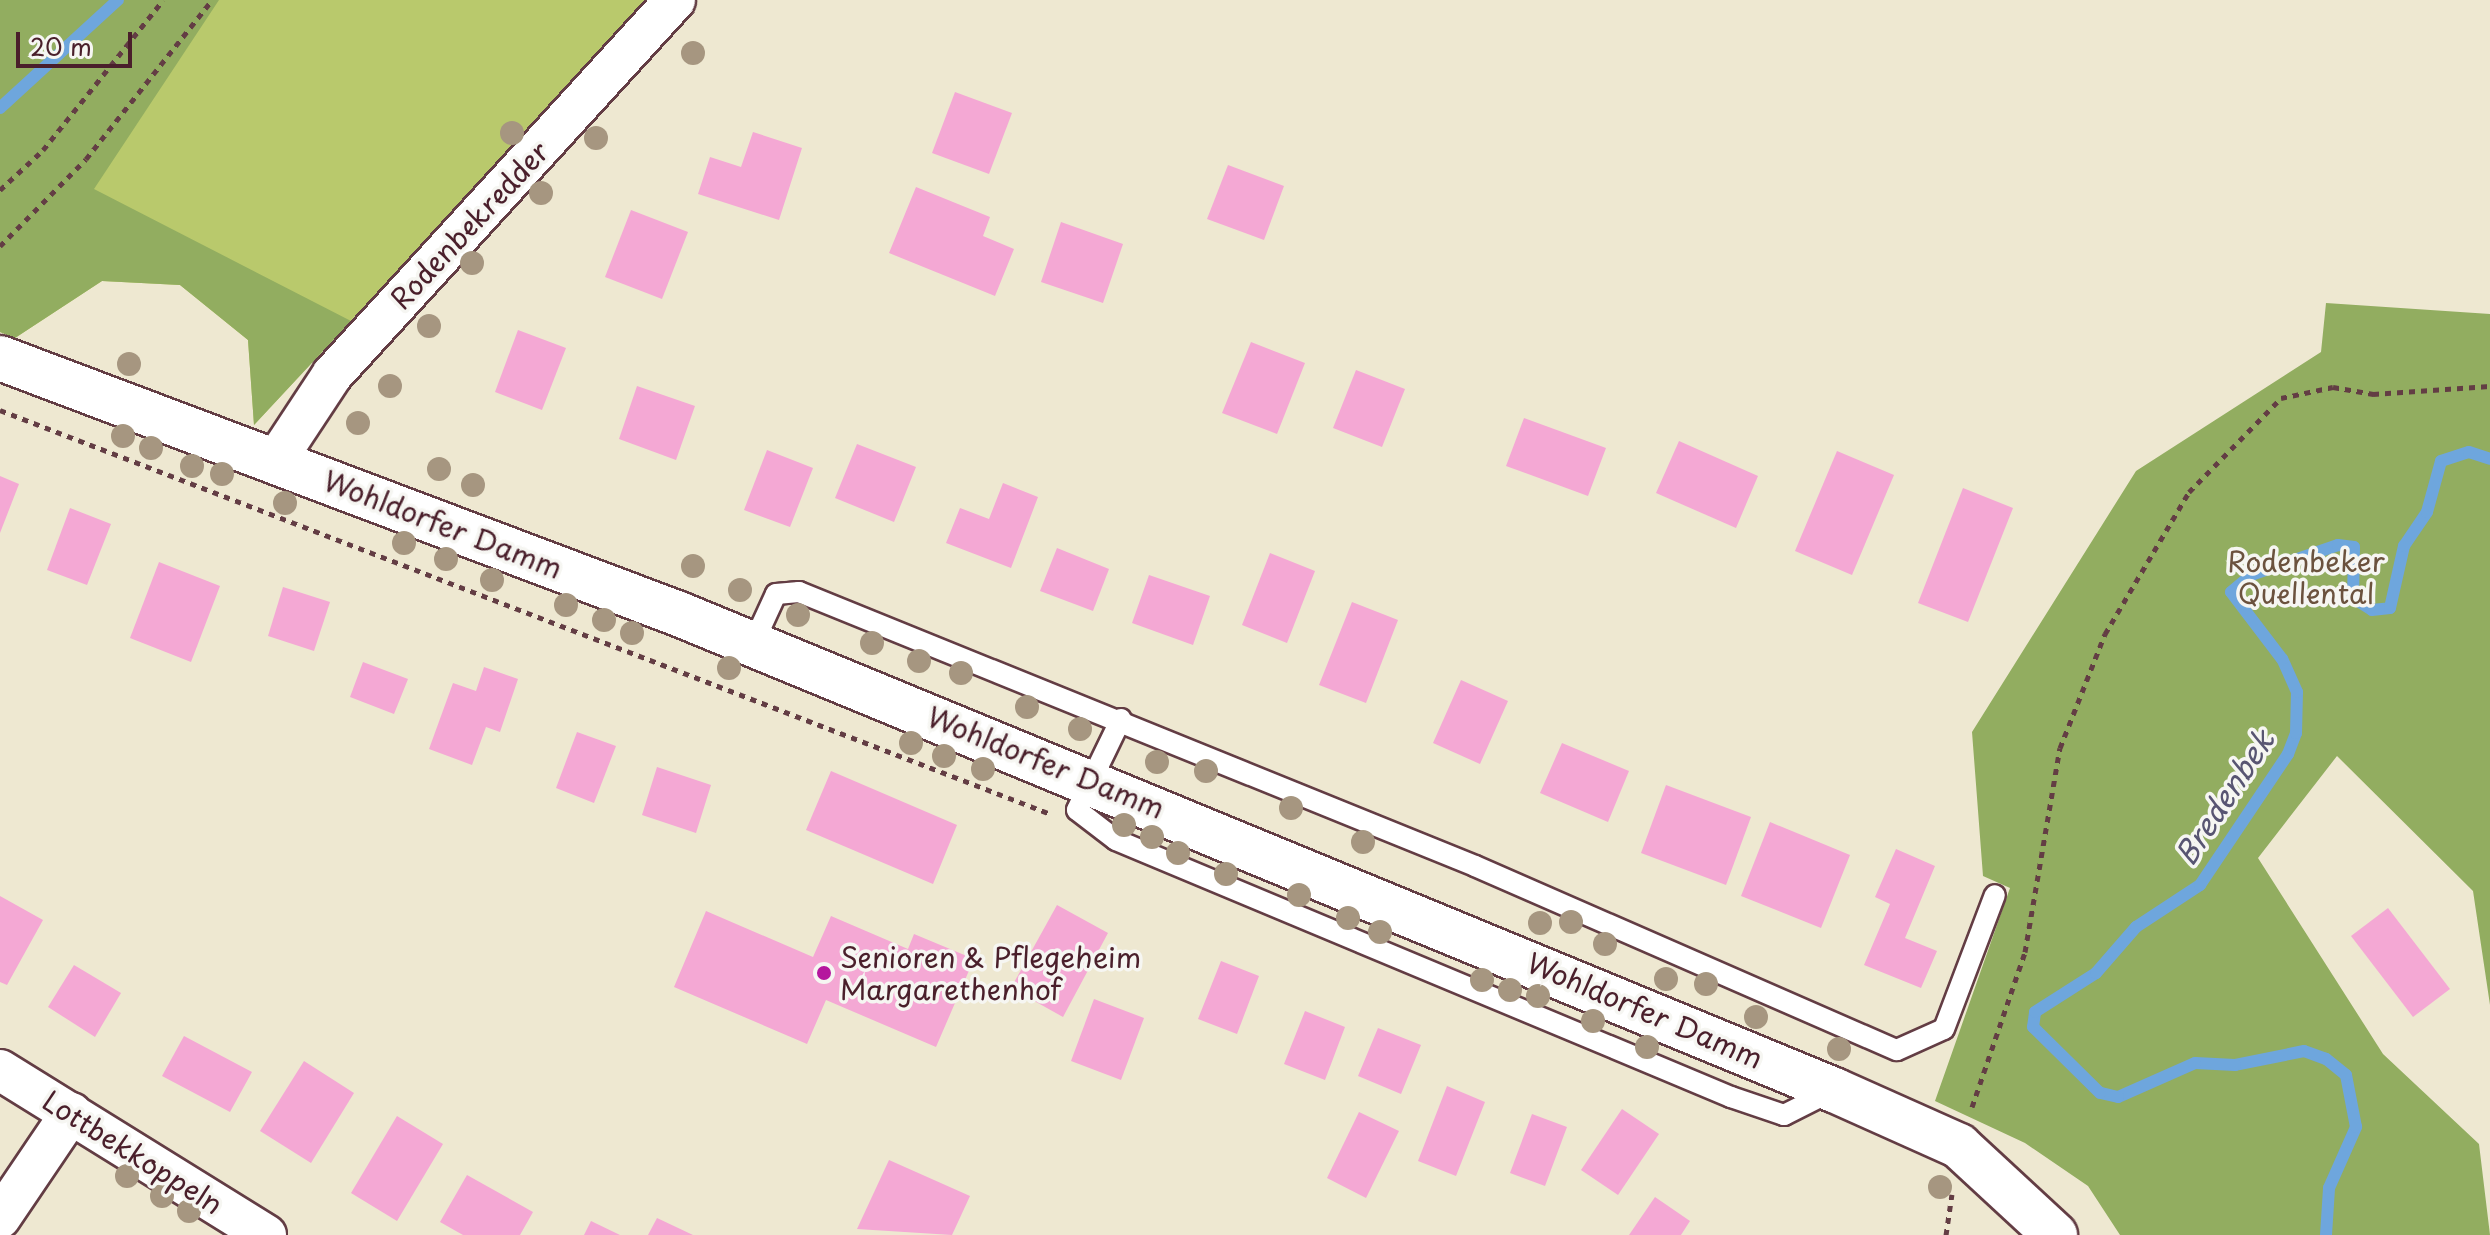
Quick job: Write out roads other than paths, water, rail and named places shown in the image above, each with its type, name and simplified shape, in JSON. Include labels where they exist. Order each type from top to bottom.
[{"type":"street","name":"Rodenbekredder","points":[[276,460],[332,375],[675,0]]},
{"type":"street","name":"Wohldorfer Damm","points":[[0,358],[276,460],[753,644],[1085,795],[1834,1090],[1959,1146],[2055,1235]]},
{"type":"street","name":"Lottbekkoppeln","points":[[0,1070],[266,1235]]},
{"type":"street","points":[[0,1218],[71,1113]]},
{"type":"lane","points":[[753,644],[766,608],[787,590],[1121,719],[1882,1047],[1897,1050],[1944,1029],[1995,895]]},
{"type":"lane","points":[[1085,795],[1121,719]]},
{"type":"waterway","points":[[0,108],[118,0]]},
{"type":"waterway","name":"Bredenbek","points":[[2326,1235],[2329,1188],[2356,1127],[2346,1075],[2326,1059],[2304,1051],[2235,1065],[2195,1063],[2118,1097],[2100,1093],[2033,1027],[2035,1012],[2096,973],[2136,927],[2200,885],[2288,754],[2296,733],[2297,692],[2282,659],[2231,592],[2251,575],[2338,545],[2354,547],[2353,598],[2372,610],[2390,608],[2404,546],[2427,512],[2441,461],[2469,452],[2490,459]]},
{"type":"place","name":"Senioren & Pflegeheim Margarethenhof","points":[[824,973]]},
{"type":"park label","name":"Rodenbeker Quellental","points":[[2306,577]]}]
